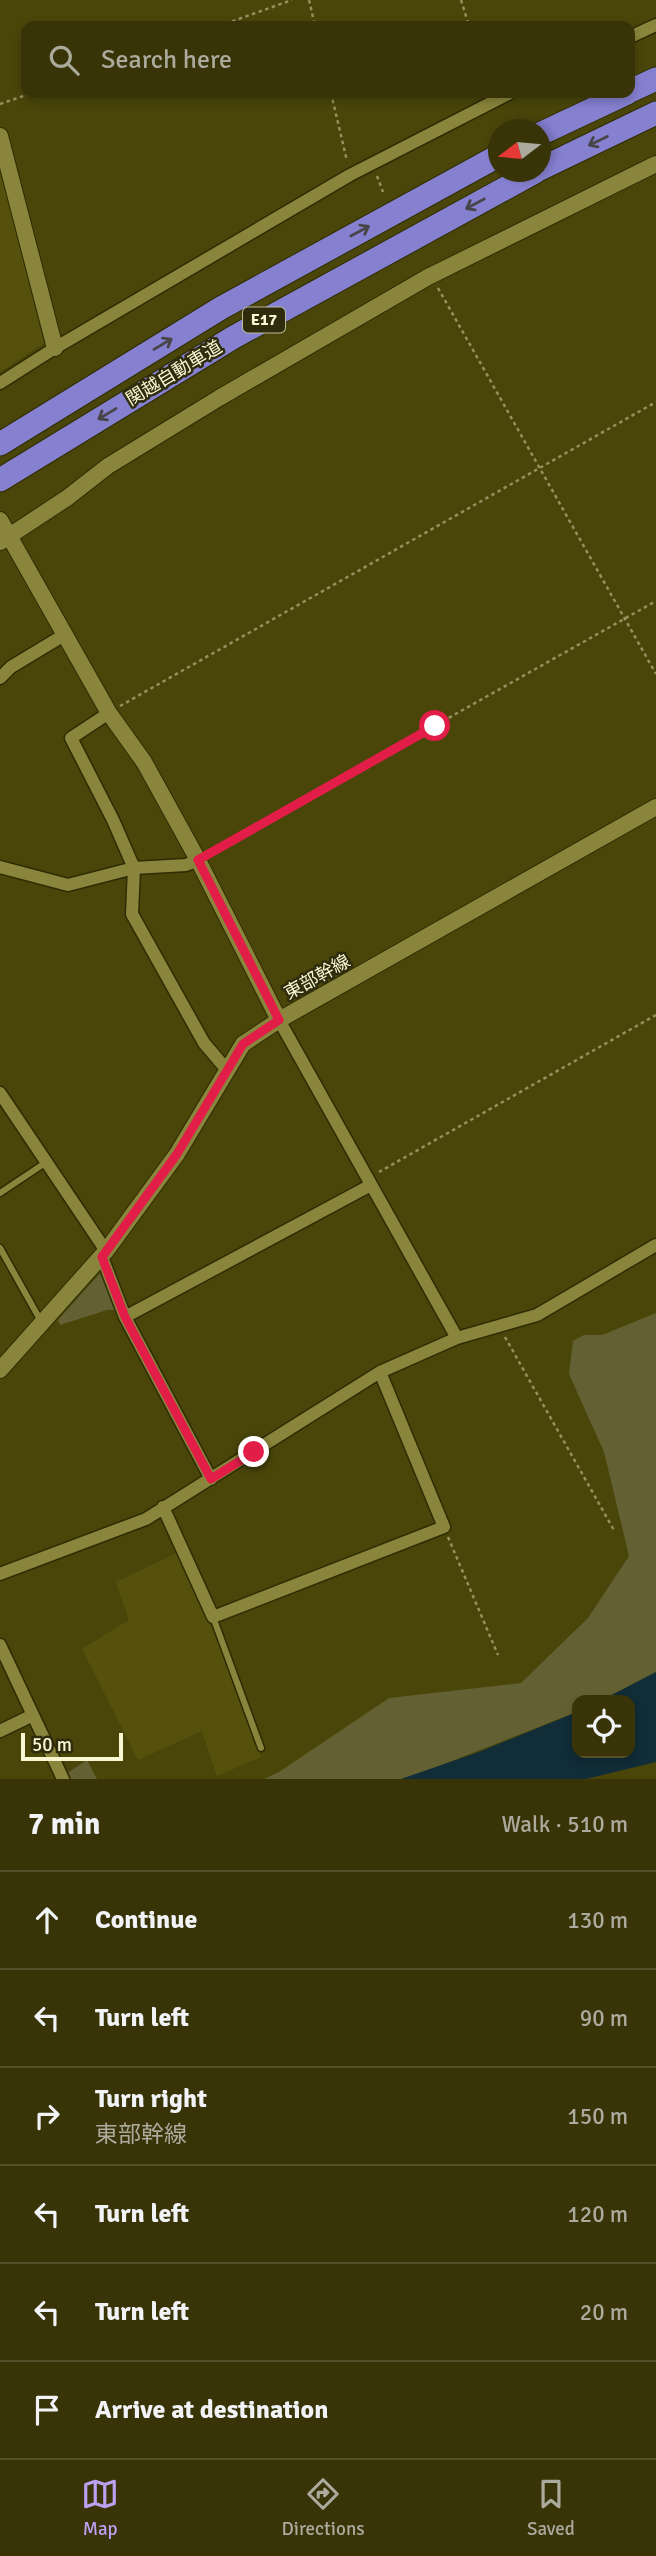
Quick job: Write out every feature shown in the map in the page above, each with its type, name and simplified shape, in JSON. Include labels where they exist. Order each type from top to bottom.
[{"type":"highway","points":[[635,89],[656,79]]},
{"type":"highway","points":[[551,129],[616,98]]},
{"type":"highway","points":[[551,164],[656,113]]},
{"type":"highway","name":"関越自動車道","points":[[0,444],[221,308],[488,162]]},
{"type":"highway","name":"関越自動車道","points":[[0,480],[234,337],[517,182]]},
{"type":"street","points":[[635,35],[656,25]]},
{"type":"street","points":[[0,383],[350,175],[500,98]]},
{"type":"street","points":[[0,136],[55,348]]},
{"type":"street","points":[[4,539],[67,498],[108,466],[219,398],[428,278],[656,164]]},
{"type":"street","points":[[0,520],[4,539],[109,713],[144,762],[198,860],[279,1020],[457,1338]]},
{"type":"street","points":[[0,678],[11,667],[64,635]]},
{"type":"street","points":[[109,713],[71,738],[134,868],[132,914],[204,1043],[227,1070]]},
{"type":"street","name":"東部幹線","points":[[0,1370],[104,1254],[177,1154],[243,1044],[279,1020],[656,807]]},
{"type":"street","points":[[0,867],[68,886],[134,868],[186,865],[198,860]]},
{"type":"street","points":[[0,1093],[104,1254],[125,1317],[211,1479]]},
{"type":"street","points":[[125,1317],[369,1182]]},
{"type":"street","points":[[0,1574],[146,1519],[380,1372],[457,1338],[537,1315],[656,1245]]},
{"type":"street","points":[[163,1507],[213,1617],[444,1527],[380,1372]]},
{"type":"street","points":[[0,1645],[63,1779]]},
{"type":"street","points":[[0,1731],[33,1715]]},
{"type":"lane","points":[[0,1193],[45,1163]]},
{"type":"lane","points":[[0,1248],[43,1324]]},
{"type":"lane","points":[[213,1617],[261,1748]]},
{"type":"path","points":[[233,21],[292,0]]},
{"type":"path","points":[[309,0],[314,21]]},
{"type":"path","points":[[461,0],[467,21]]},
{"type":"path","points":[[0,104],[21,97]]},
{"type":"path","points":[[332,98],[350,175]]},
{"type":"path","points":[[372,163],[383,192]]},
{"type":"path","points":[[428,278],[436,285],[656,674]]},
{"type":"path","points":[[109,713],[656,402]]},
{"type":"path","points":[[198,860],[656,601]]},
{"type":"path","points":[[369,1182],[656,1015]]},
{"type":"path","points":[[499,1326],[615,1532]]},
{"type":"path","points":[[444,1527],[498,1655]]},
{"type":"shaded area","points":[[0,169],[44,343],[0,372]]},
{"type":"shaded area","points":[[103,1270],[118,1310],[107,1310],[60,1325],[58,1320]]},
{"type":"shaded area","points":[[656,1313],[656,1672],[612,1695],[572,1695],[572,1714],[416,1775],[401,1779],[264,1779],[279,1772],[389,1698],[521,1683],[588,1618],[629,1556],[604,1452],[569,1374],[573,1341],[584,1335],[602,1335]]},
{"type":"shaded area","points":[[177,1553],[215,1635],[261,1757],[217,1776],[202,1731],[138,1760],[82,1649],[129,1620],[116,1582]]},
{"type":"shaded area","points":[[87,1760],[97,1779],[69,1779],[66,1774]]},
{"type":"water","points":[[656,1672],[656,1762],[586,1779],[401,1779],[479,1752],[572,1714],[572,1758],[635,1758],[635,1695],[612,1695]]},
{"type":"route","points":[[254,1452],[211,1479],[125,1317],[102,1257],[177,1154],[243,1044],[279,1020],[198,860],[435,726]]}]
